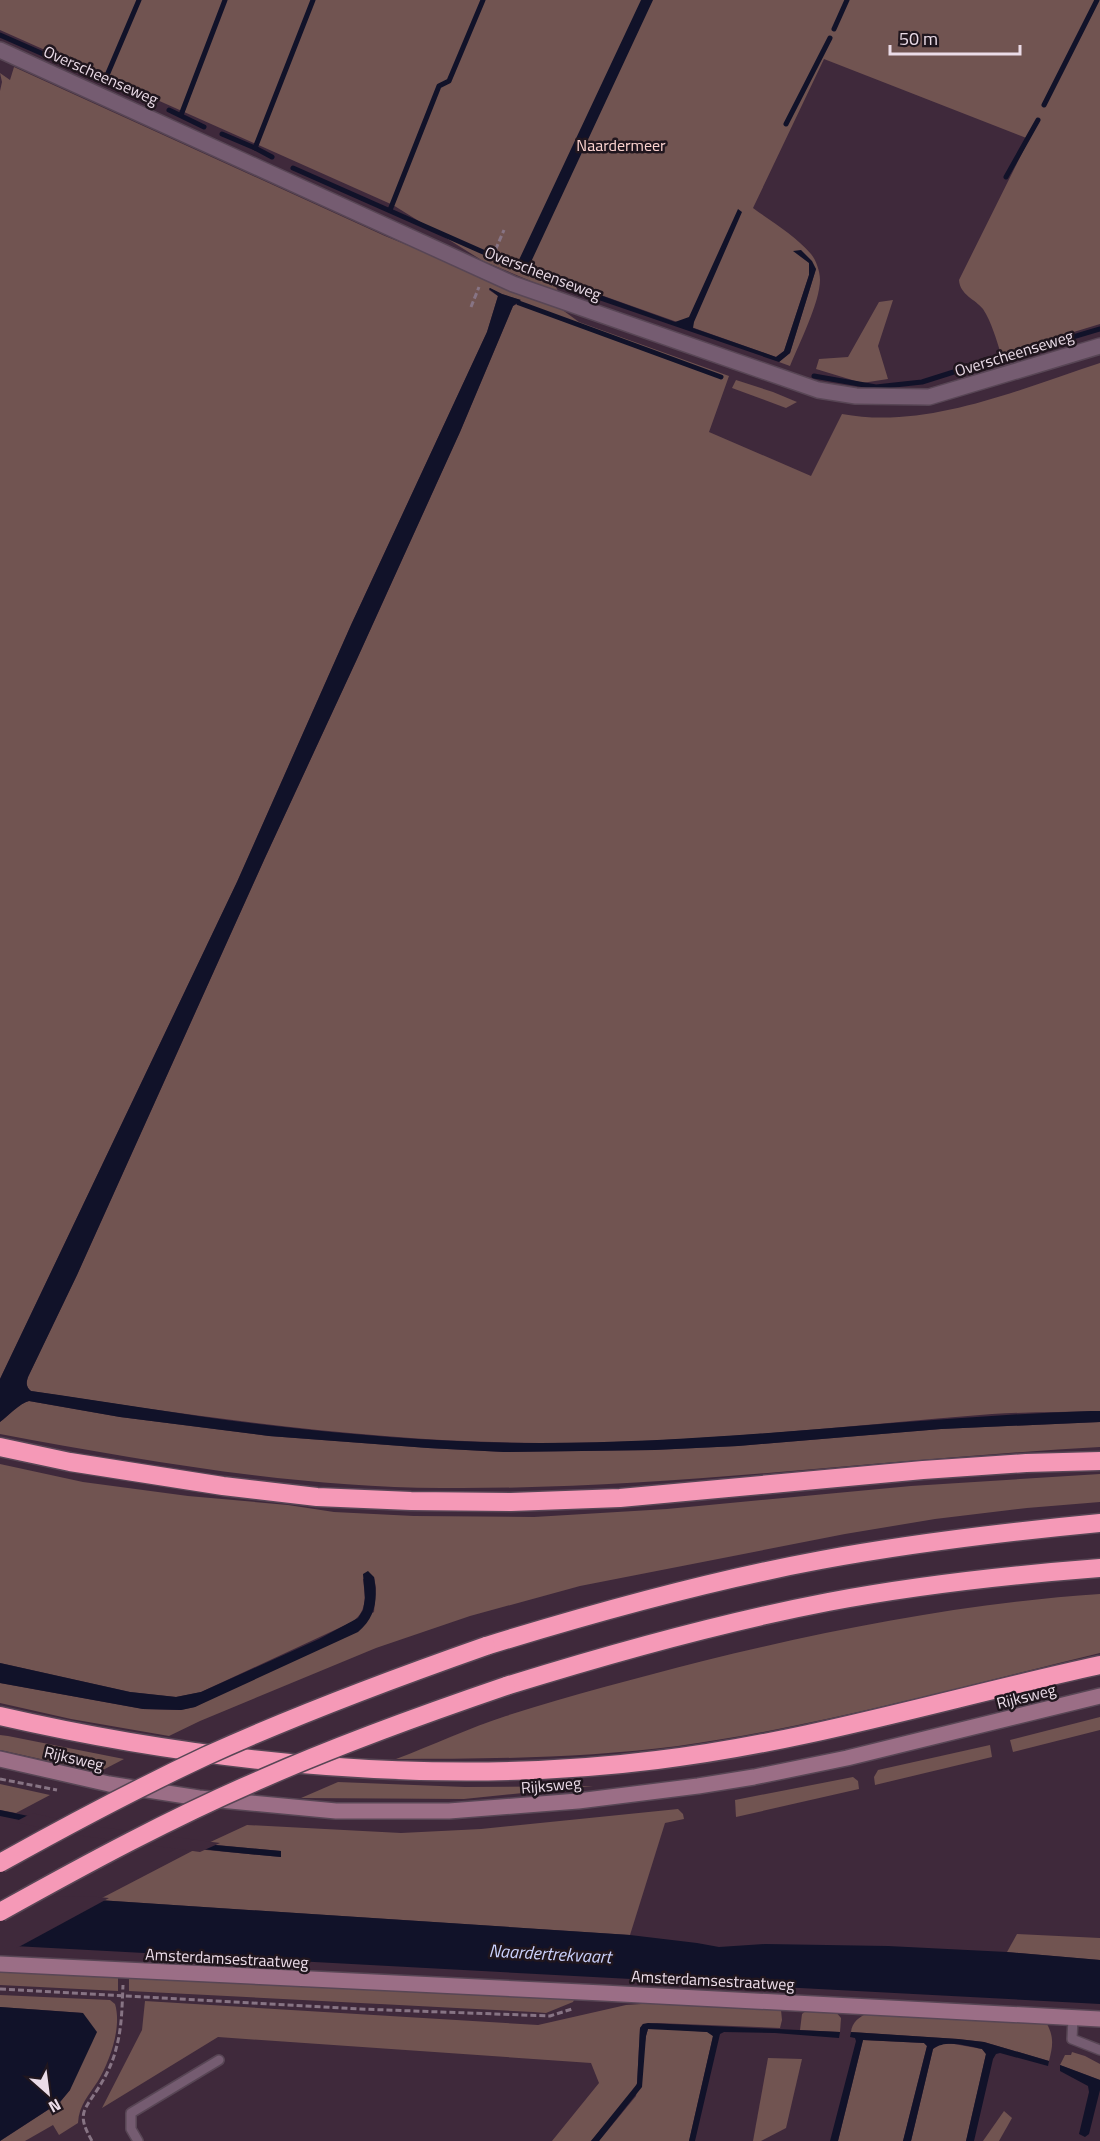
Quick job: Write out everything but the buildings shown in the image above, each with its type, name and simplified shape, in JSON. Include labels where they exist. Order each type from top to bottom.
[{"type":"highway","points":[[0,1447],[70,1462],[223,1486],[317,1497],[411,1501],[511,1502],[620,1498],[923,1470],[1100,1461]]},
{"type":"highway","points":[[0,1863],[107,1804],[207,1756],[348,1696],[486,1646],[689,1588],[820,1560],[996,1533],[1100,1523]]},
{"type":"highway","points":[[0,1912],[154,1829],[264,1778],[376,1732],[506,1686],[624,1650],[829,1602],[990,1577],[1100,1568]]},
{"type":"highway","points":[[0,1716],[135,1743],[357,1768],[450,1772],[553,1769],[659,1760],[782,1740],[1100,1665]]},
{"type":"main road","name":"Rijksweg","points":[[0,1760],[109,1784],[199,1798],[336,1811],[449,1811],[578,1801],[754,1777],[866,1754],[1100,1696]]},
{"type":"main road","name":"Amsterdamsestraatweg","points":[[0,1964],[1100,2019]]},
{"type":"street","name":"Overscheenseweg","points":[[0,50],[513,284],[818,390],[856,396],[929,397],[1100,346]]},
{"type":"lane","points":[[1073,2018],[1071,2039],[1100,2049]]},
{"type":"lane","points":[[138,2141],[131,2129],[131,2113],[219,2060]]},
{"type":"path","points":[[494,253],[504,230]]},
{"type":"path","points":[[471,307],[478,289]]},
{"type":"path","points":[[92,2141],[84,2128],[85,2105],[98,2088],[116,2052],[122,2021],[124,1971]]},
{"type":"path","points":[[0,1989],[360,2009],[538,2016],[550,2016],[572,2009]]},
{"type":"green space","name":"Naardermeer","points":[[0,0],[1100,0],[1100,324],[1001,354],[986,314],[980,305],[965,293],[959,280],[1029,139],[824,59],[753,208],[805,247],[813,256],[818,269],[820,280],[817,300],[790,366],[779,362],[790,353],[816,269],[809,263],[809,275],[784,351],[776,357],[550,277],[518,262],[501,263],[555,285],[559,293],[483,261],[393,205],[0,30]]},
{"type":"green space","points":[[14,67],[385,236],[557,306],[579,322],[729,376],[709,432],[811,476],[842,414],[874,417],[940,412],[1006,395],[1100,363],[1100,1411],[992,1414],[653,1441],[476,1442],[348,1433],[221,1419],[31,1391],[28,1388],[28,1377],[77,1275],[460,432],[513,306],[519,303],[520,300],[490,288],[489,290],[498,296],[487,332],[351,625],[237,882],[0,1379],[0,91],[2,82],[0,73],[10,80]]},
{"type":"green space","points":[[893,300],[878,346],[888,379],[862,383],[816,369],[819,359],[848,357],[879,302]]},
{"type":"green space","points":[[736,380],[797,402],[786,408],[732,388]]},
{"type":"green space","points":[[29,1401],[120,1417],[269,1436],[504,1452],[654,1450],[738,1446],[941,1429],[1100,1422],[1100,1447],[606,1484],[441,1488],[385,1486],[274,1478],[219,1471],[0,1434],[0,1422]]},
{"type":"green space","points":[[0,1464],[83,1482],[188,1496],[288,1505],[334,1512],[414,1516],[534,1517],[667,1509],[911,1486],[1100,1474],[1100,1502],[935,1519],[845,1534],[580,1586],[470,1616],[376,1648],[169,1736],[71,1719],[0,1703],[0,1683],[143,1709],[181,1710],[195,1707],[374,1612],[376,1588],[374,1577],[363,1579],[365,1597],[363,1608],[352,1622],[201,1692],[176,1697],[130,1692],[0,1663]]},
{"type":"green space","points":[[1100,1594],[1100,1653],[890,1705],[731,1738],[643,1750],[537,1757],[396,1759],[530,1708],[752,1649],[850,1628],[950,1611]]},
{"type":"green space","points":[[1100,1717],[1100,1730],[1013,1752],[1010,1740]]},
{"type":"green space","points":[[0,1735],[124,1759],[99,1772],[0,1750]]},
{"type":"green space","points":[[990,1745],[992,1757],[875,1785],[874,1777],[878,1770]]},
{"type":"green space","points":[[853,1777],[858,1781],[859,1789],[736,1817],[735,1800]]},
{"type":"green space","points":[[338,1782],[465,1787],[593,1786],[464,1799],[301,1798]]},
{"type":"green space","points":[[0,1784],[50,1795],[16,1813],[0,1810]]},
{"type":"green space","points":[[678,1809],[684,1819],[665,1823],[630,1935],[98,1900],[196,1849],[281,1857],[281,1851],[206,1844],[247,1825],[401,1833],[481,1829]]},
{"type":"green space","points":[[1017,1934],[1100,1938],[1100,1960],[1007,1952]]},
{"type":"green space","points":[[0,1971],[118,1977],[118,1991],[0,1985]]},
{"type":"green space","points":[[129,1978],[575,1998],[573,2002],[546,2013],[129,1991]]},
{"type":"green space","points":[[0,1995],[110,2000],[115,2004],[116,2033],[107,2064],[82,2105],[78,2123],[59,2135],[53,2125],[25,2141],[0,2141],[60,2102],[70,2090],[83,2013],[0,2007]]},
{"type":"green space","points":[[145,2001],[538,2025],[626,2005],[658,2003],[781,2010],[782,2020],[780,2028],[643,2024],[640,2028],[637,2083],[634,2090],[591,2141],[552,2141],[599,2083],[591,2063],[218,2037],[102,2108],[142,2030]]},
{"type":"green space","points":[[807,2010],[835,2011],[841,2018],[840,2032],[800,2030],[802,2014]]},
{"type":"green space","points":[[868,2013],[1047,2024],[1052,2037],[1049,2061],[984,2042],[851,2032],[856,2020]]},
{"type":"green space","points":[[648,2029],[708,2032],[713,2036],[689,2141],[599,2141],[636,2096],[646,2036]]},
{"type":"green space","points":[[863,2040],[924,2043],[927,2046],[903,2141],[838,2141]]},
{"type":"green space","points":[[941,2044],[982,2049],[986,2054],[966,2141],[911,2141],[933,2049]]},
{"type":"green space","points":[[1072,2052],[1100,2064],[1100,2080],[1060,2065],[1065,2055],[1071,2055]]},
{"type":"green space","points":[[768,2058],[802,2059],[786,2128],[761,2141],[753,2141]]},
{"type":"green space","points":[[1004,2111],[1012,2118],[999,2141],[983,2141]]},
{"type":"water","points":[[641,0],[653,0],[531,262],[536,269],[550,277],[675,322],[689,317],[738,209],[742,212],[693,328],[776,357],[784,351],[809,275],[809,263],[793,251],[801,250],[812,261],[816,269],[790,353],[779,362],[555,285],[525,273],[527,268],[520,266],[518,269],[501,263],[502,259],[518,262]]},
{"type":"water","points":[[490,288],[521,300],[513,306],[460,432],[77,1275],[28,1377],[28,1388],[31,1391],[183,1414],[308,1430],[474,1442],[610,1442],[679,1439],[1091,1411],[1100,1411],[1100,1422],[941,1429],[738,1446],[654,1450],[504,1452],[269,1436],[120,1417],[29,1401],[0,1422],[0,1379],[237,882],[351,625],[487,332],[498,296]]},
{"type":"water","points":[[368,1571],[374,1577],[376,1593],[374,1607],[369,1620],[358,1632],[195,1707],[181,1710],[143,1709],[0,1683],[0,1663],[130,1692],[176,1697],[201,1692],[319,1639],[358,1618],[363,1610],[365,1598],[363,1574]]},
{"type":"water","points":[[0,1810],[85,1828],[281,1851],[281,1857],[105,1836],[0,1816]]},
{"type":"water","name":"Naardertrekvaart","points":[[98,1900],[630,1935],[719,1947],[765,1944],[888,1946],[1007,1952],[1100,1960],[1100,2004],[14,1946]]},
{"type":"water","points":[[0,2007],[83,2013],[97,2032],[70,2090],[60,2102],[0,2141]]},
{"type":"water","points":[[643,2024],[840,2032],[839,2038],[775,2033],[724,2032],[720,2034],[695,2141],[689,2141],[713,2036],[707,2032],[648,2029],[642,2087],[599,2141],[591,2141],[637,2084],[640,2028]]},
{"type":"water","points":[[851,2032],[984,2042],[1049,2061],[1048,2066],[1000,2053],[996,2054],[974,2141],[966,2141],[986,2054],[982,2049],[963,2045],[938,2046],[933,2049],[911,2141],[903,2141],[927,2046],[924,2043],[863,2040],[838,2141],[830,2141],[856,2041],[855,2038],[850,2037]]},
{"type":"water","points":[[1060,2065],[1100,2080],[1100,2090],[1089,2134],[1085,2137],[1079,2134],[1089,2092],[1088,2086],[1060,2071]]},
{"type":"pier","points":[[32,1813],[85,1825],[220,1843],[200,1852],[76,1835],[15,1822]]},
{"type":"pier","points":[[0,1895],[109,1898],[15,1949],[0,1949]]},
{"type":"waterway","points":[[105,80],[139,0]]},
{"type":"waterway","points":[[181,115],[225,0]]},
{"type":"waterway","points":[[255,148],[313,0]]},
{"type":"waterway","points":[[390,210],[439,86],[449,81],[483,0]]},
{"type":"waterway","points":[[834,29],[847,0]]},
{"type":"waterway","points":[[1044,105],[1097,0]]},
{"type":"waterway","points":[[0,35],[148,100]]},
{"type":"waterway","points":[[786,124],[830,38]]},
{"type":"waterway","points":[[169,110],[204,127]]},
{"type":"waterway","points":[[1006,177],[1038,120]]},
{"type":"waterway","points":[[222,134],[272,157]]},
{"type":"waterway","points":[[293,168],[483,252]]},
{"type":"waterway","points":[[519,303],[721,377]]},
{"type":"waterway","points":[[1002,358],[1100,329]]},
{"type":"waterway","points":[[814,376],[876,387],[922,382],[979,364]]}]
